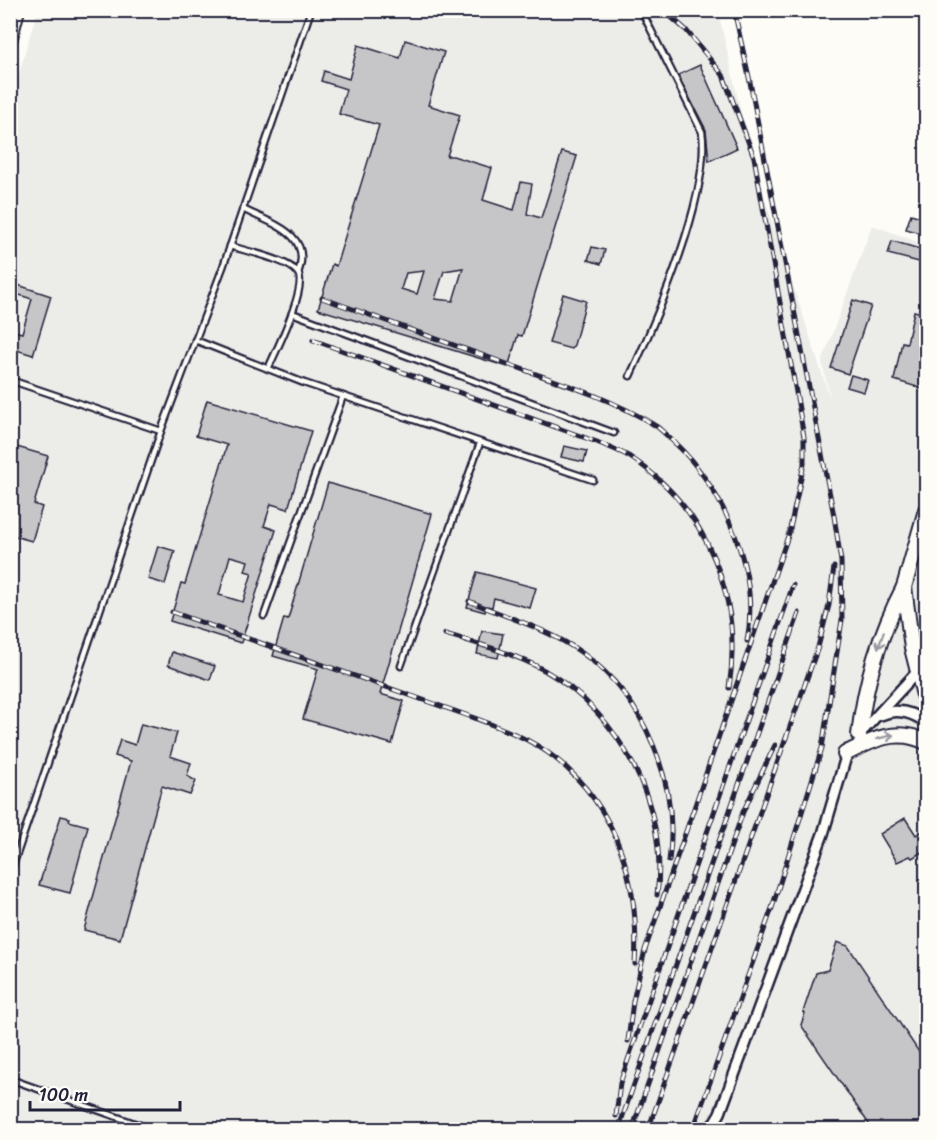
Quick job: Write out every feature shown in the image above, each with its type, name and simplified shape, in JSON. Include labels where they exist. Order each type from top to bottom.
[{"type":"main road","points":[[10,41],[18,10]]},
{"type":"main road","points":[[859,735],[867,684],[889,616],[904,586],[927,510]]},
{"type":"main road","points":[[904,586],[918,671],[927,704]]},
{"type":"main road","points":[[845,754],[870,741],[901,733],[927,742]]},
{"type":"street","points":[[712,1128],[720,1113],[819,846],[845,754],[859,735],[918,671]]},
{"type":"street","points":[[878,716],[888,711],[899,711],[917,716],[927,722]]},
{"type":"lane","points":[[10,874],[161,431],[230,246],[311,10]]},
{"type":"lane","points":[[630,376],[651,329],[685,231],[697,194],[705,151],[702,132],[641,10]]},
{"type":"lane","points":[[243,209],[295,237],[301,245],[303,260],[298,273]]},
{"type":"lane","points":[[230,246],[287,264],[298,273],[301,280],[292,313],[268,369]]},
{"type":"lane","points":[[292,313],[614,433]]},
{"type":"lane","points":[[195,340],[343,396],[593,480]]},
{"type":"lane","points":[[10,380],[161,431]]},
{"type":"lane","points":[[264,616],[343,396]]},
{"type":"lane","points":[[401,666],[480,443]]},
{"type":"lane","points":[[10,1080],[154,1130]]},
{"type":"shaded area","points":[[37,11],[718,11],[752,160],[830,398],[822,362],[872,225],[926,245],[926,1129],[11,1130],[10,105]]},
{"type":"building","points":[[405,40],[444,52],[428,105],[460,115],[447,156],[492,168],[483,200],[514,210],[521,182],[532,184],[527,214],[541,218],[562,152],[577,156],[522,336],[518,335],[508,367],[318,309],[332,264],[336,266],[379,125],[339,114],[346,89],[321,81],[324,71],[349,79],[358,45],[400,58]],"holes":[[[463,268],[453,301],[435,299],[444,271]],[[424,271],[417,294],[401,289],[406,273]]]},
{"type":"building","points":[[700,65],[737,148],[709,161],[706,130],[678,75]]},
{"type":"building","points":[[911,214],[927,219],[927,235],[906,229]]},
{"type":"building","points":[[892,241],[927,251],[927,264],[888,254]]},
{"type":"building","points":[[592,247],[605,250],[601,264],[588,260]]},
{"type":"building","points":[[12,283],[51,296],[33,355],[10,348],[10,330],[22,333],[32,299],[10,292]]},
{"type":"building","points":[[563,294],[586,301],[571,349],[549,343]]},
{"type":"building","points":[[853,300],[871,306],[848,374],[831,368]]},
{"type":"building","points":[[914,311],[927,314],[927,390],[894,380],[902,342],[907,343]]},
{"type":"building","points":[[851,375],[868,380],[864,392],[847,387]]},
{"type":"building","points":[[207,400],[311,431],[288,509],[271,504],[264,526],[276,530],[241,643],[170,621],[181,583],[185,584],[227,445],[196,436]],"holes":[[[230,556],[248,561],[245,571],[252,573],[243,602],[219,595]]]},
{"type":"building","points":[[10,445],[48,456],[34,504],[42,507],[32,541],[10,535]]},
{"type":"building","points":[[564,446],[587,451],[584,462],[561,457]]},
{"type":"building","points":[[328,483],[432,514],[380,694],[404,701],[392,744],[303,719],[318,669],[273,656],[284,618],[288,619]]},
{"type":"building","points":[[158,546],[175,551],[165,584],[148,579]]},
{"type":"building","points":[[477,572],[536,588],[530,608],[494,598],[492,607],[487,606],[485,612],[467,607]]},
{"type":"building","points":[[482,631],[503,634],[498,658],[477,654]]},
{"type":"building","points":[[172,652],[215,666],[210,680],[168,665]]},
{"type":"building","points":[[141,724],[177,733],[170,756],[191,763],[187,776],[196,781],[190,795],[162,786],[120,939],[84,930],[131,761],[115,756],[120,740],[135,745]]},
{"type":"building","points":[[61,816],[70,818],[69,821],[88,826],[70,893],[39,885]]},
{"type":"building","points":[[905,818],[916,835],[927,828],[927,849],[912,858],[910,856],[897,862],[880,834]]},
{"type":"building","points":[[837,942],[848,946],[927,1064],[927,1130],[873,1130],[801,1025],[816,973],[828,970]]},
{"type":"railway","points":[[628,1041],[633,1001],[645,950],[789,533],[804,464],[804,437],[754,157],[723,75],[686,30],[663,10]]},
{"type":"railway","points":[[693,1130],[772,908],[822,748],[842,620],[841,561],[834,516],[734,10]]},
{"type":"railway","points":[[322,298],[584,391],[621,407],[659,428],[694,463],[710,485],[735,535],[748,588],[750,615],[747,641]]},
{"type":"railway","points":[[313,340],[597,442],[630,457],[657,478],[680,502],[699,529],[714,558],[724,589],[730,622],[732,655],[729,688]]},
{"type":"railway","points":[[648,1130],[818,647],[829,605],[834,567]]},
{"type":"railway","points":[[616,1116],[620,1083],[793,585]]},
{"type":"railway","points":[[469,601],[556,637],[582,653],[604,671],[624,693],[640,718],[663,773],[669,803],[671,832],[669,861]]},
{"type":"railway","points":[[172,612],[492,724],[525,739],[555,758],[577,778],[595,801],[610,825],[621,851],[634,906],[635,964]]},
{"type":"railway","points":[[618,1130],[799,613]]},
{"type":"railway","points":[[445,634],[508,654],[544,670],[596,711],[617,737],[634,766],[647,797],[655,829],[659,862],[657,895]]},
{"type":"railway","points":[[632,1130],[743,812],[775,745]]}]
